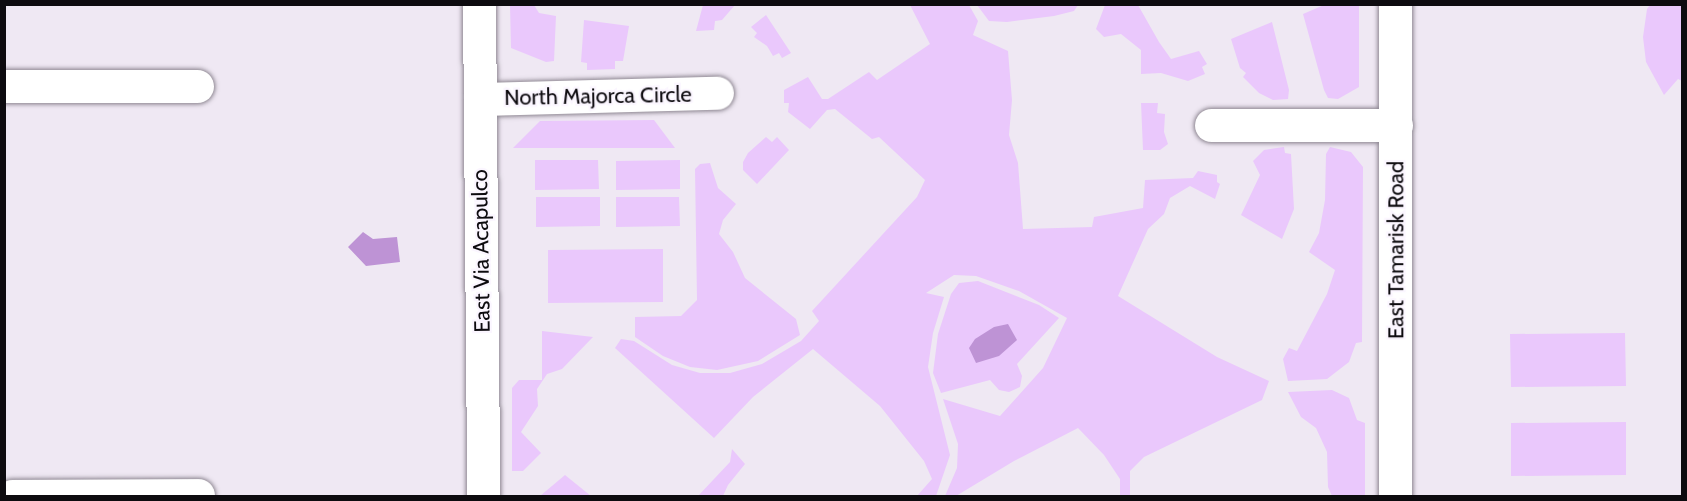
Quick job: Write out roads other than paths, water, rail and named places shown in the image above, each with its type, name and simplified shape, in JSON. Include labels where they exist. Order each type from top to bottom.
[{"type":"street","name":"East Via Acapulco","points":[[479,4],[483,496]]},
{"type":"street","name":"East Tamarisk Road","points":[[1395,4],[1395,496]]},
{"type":"street","points":[[4,86],[197,86]]},
{"type":"street","name":"North Majorca Circle","points":[[480,99],[717,93]]},
{"type":"street","points":[[1211,125],[1396,125]]},
{"type":"street","points":[[12,496],[198,495]]}]
